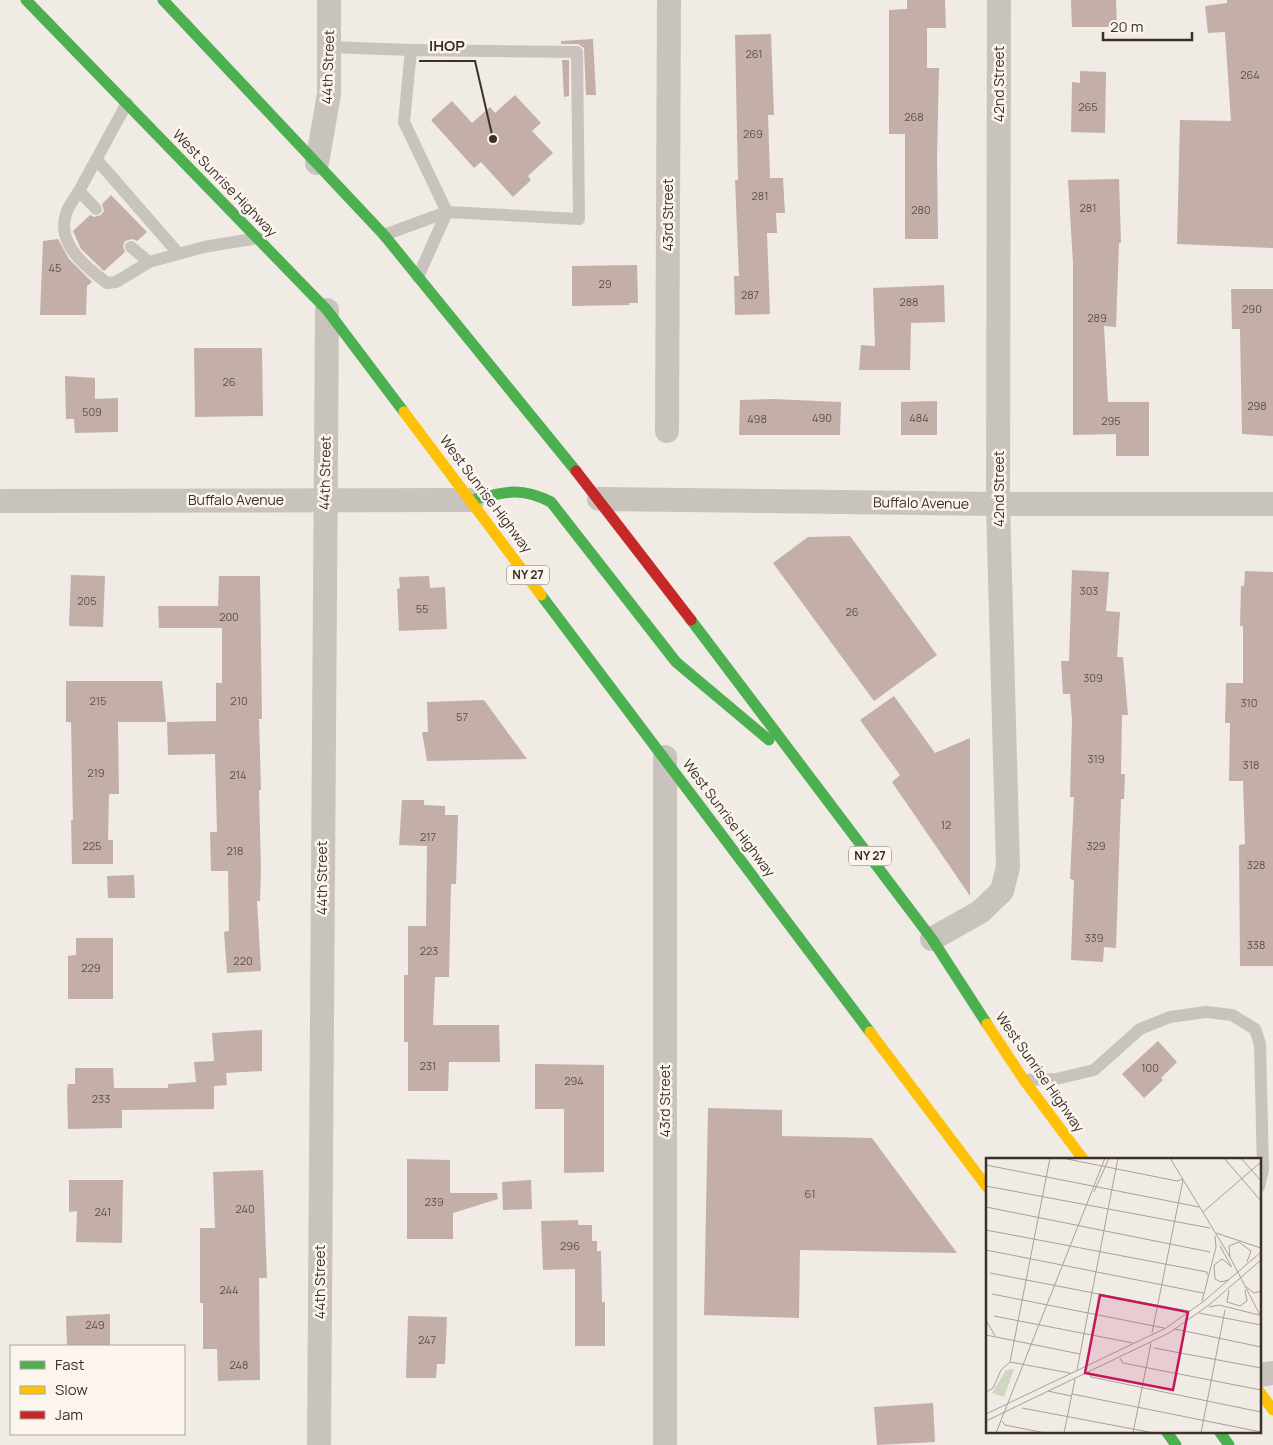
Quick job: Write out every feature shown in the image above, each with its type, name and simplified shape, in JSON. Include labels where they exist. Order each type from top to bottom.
[{"type":"highway","name":"West Sunrise Highway","points":[[26,0],[327,310],[472,500],[986,1186]]},
{"type":"highway","name":"West Sunrise Highway","points":[[164,0],[384,235],[599,499],[809,773],[932,939],[1024,1080],[1082,1158]]},
{"type":"highway","points":[[472,500],[516,490],[532,492],[551,502],[676,662],[809,773]]},
{"type":"highway","points":[[1260,1391],[1273,1410]]},
{"type":"highway","points":[[1167,1432],[1176,1445]]},
{"type":"highway","points":[[1220,1432],[1229,1445]]},
{"type":"street","name":"44th Street","points":[[317,163],[329,94],[329,0]]},
{"type":"street","name":"43rd Street","points":[[667,431],[669,0]]},
{"type":"street","name":"42nd Street","points":[[932,939],[980,912],[1002,891],[1008,867],[998,504],[999,0]]},
{"type":"street","name":"44th Street","points":[[319,1445],[324,500],[327,310]]},
{"type":"street","name":"Buffalo Avenue","points":[[599,499],[998,504],[1273,504]]},
{"type":"street","name":"Buffalo Avenue","points":[[0,501],[472,500]]},
{"type":"street","name":"43rd Street","points":[[664,757],[665,1445]]},
{"type":"street","points":[[1260,1374],[1273,1373]]},
{"type":"lane","points":[[329,47],[577,52],[579,219],[447,212],[384,235]]},
{"type":"lane","points":[[411,50],[404,122],[447,212],[418,277]]},
{"type":"lane","points":[[127,103],[66,213],[63,227],[68,245],[92,271],[107,283],[116,282],[149,262],[178,253],[258,238]]},
{"type":"lane","points":[[97,160],[178,253]]},
{"type":"lane","points":[[79,191],[96,209]]},
{"type":"lane","points":[[131,247],[149,262]]},
{"type":"lane","points":[[1024,1080],[1056,1079],[1094,1070],[1140,1029],[1170,1017],[1206,1012],[1232,1015],[1255,1029],[1260,1044],[1263,1170],[1260,1183]]},
{"type":"building","points":[[907,0],[945,0],[946,28],[927,28],[927,68],[939,68],[938,239],[905,239],[905,134],[889,134],[889,10],[907,9]]},
{"type":"building","points":[[1071,0],[1116,0],[1117,27],[1072,27]]},
{"type":"building","points":[[1227,0],[1273,0],[1273,248],[1177,244],[1180,120],[1231,121],[1225,32],[1208,33],[1205,6],[1227,3]]},
{"type":"building","points":[[771,34],[774,115],[768,115],[770,178],[783,178],[785,213],[776,213],[777,233],[767,233],[770,314],[735,315],[734,276],[739,276],[735,180],[738,180],[735,35]]},
{"type":"building","points":[[593,39],[596,95],[586,95],[584,48],[578,44],[561,44],[561,41]]},
{"type":"building","points":[[562,60],[569,60],[569,96],[564,97]]},
{"type":"building","points":[[1080,71],[1106,72],[1105,133],[1071,132],[1072,82],[1080,83]]},
{"type":"building","points":[[515,95],[541,123],[532,131],[553,153],[528,176],[531,180],[513,197],[481,162],[474,168],[431,120],[452,101],[472,123],[490,107],[495,113]]},
{"type":"building","points":[[1119,179],[1121,243],[1119,243],[1116,327],[1104,326],[1108,402],[1149,402],[1149,456],[1116,456],[1116,434],[1073,435],[1073,264],[1068,180]]},
{"type":"building","points":[[111,195],[147,232],[137,241],[132,239],[125,241],[123,246],[125,252],[104,271],[81,249],[73,231],[90,215],[94,217],[101,215],[104,211],[102,204]]},
{"type":"building","points":[[58,239],[69,259],[92,282],[87,286],[86,315],[40,315],[43,241]]},
{"type":"building","points":[[637,265],[638,303],[629,303],[629,305],[572,306],[572,266]]},
{"type":"building","points":[[944,285],[945,322],[911,323],[910,370],[859,370],[861,345],[875,346],[873,288]]},
{"type":"building","points":[[1231,289],[1273,289],[1273,436],[1242,434],[1240,329],[1232,329]]},
{"type":"building","points":[[194,348],[262,348],[263,416],[195,417]]},
{"type":"building","points":[[65,376],[95,378],[95,399],[118,398],[118,432],[75,433],[74,419],[66,419]]},
{"type":"building","points":[[772,399],[841,402],[840,435],[739,435],[740,400]]},
{"type":"building","points":[[937,401],[937,435],[901,435],[901,402]]},
{"type":"building","points":[[850,536],[937,655],[874,701],[773,563],[808,537]]},
{"type":"building","points":[[1072,570],[1109,572],[1106,611],[1120,612],[1117,657],[1123,657],[1128,715],[1122,715],[1121,774],[1125,774],[1124,799],[1121,799],[1116,948],[1104,947],[1103,962],[1071,960],[1074,880],[1070,879],[1074,797],[1070,797],[1072,720],[1070,694],[1063,694],[1061,661],[1069,661]]},
{"type":"building","points":[[1245,571],[1273,572],[1273,966],[1240,966],[1239,845],[1245,844],[1243,781],[1229,781],[1230,723],[1225,723],[1226,683],[1243,683],[1243,626],[1240,626],[1241,586],[1244,586]]},
{"type":"building","points":[[71,575],[105,576],[103,627],[69,626]]},
{"type":"building","points":[[219,576],[260,576],[262,719],[259,719],[261,790],[259,790],[261,870],[260,901],[257,901],[261,971],[227,973],[224,932],[229,931],[228,871],[211,871],[210,832],[217,832],[215,754],[168,755],[167,722],[216,721],[216,683],[222,683],[222,628],[159,628],[158,606],[218,606]]},
{"type":"building","points":[[429,576],[430,588],[445,587],[447,629],[399,631],[397,589],[400,588],[399,577]]},
{"type":"building","points":[[66,681],[162,681],[166,722],[118,722],[119,794],[109,794],[108,840],[113,840],[113,864],[72,864],[71,722],[66,722]]},
{"type":"building","points":[[894,696],[935,753],[970,738],[970,896],[892,782],[900,775],[860,720]]},
{"type":"building","points":[[484,700],[527,759],[427,761],[422,732],[428,732],[427,702]]},
{"type":"building","points":[[402,800],[424,800],[424,805],[445,806],[445,815],[458,815],[456,884],[451,884],[449,977],[435,977],[433,1025],[499,1025],[500,1062],[449,1062],[448,1091],[408,1091],[408,1042],[404,1042],[404,975],[408,975],[408,926],[426,926],[427,846],[399,845]]},
{"type":"building","points":[[134,875],[135,898],[108,898],[107,876]]},
{"type":"building","points":[[76,938],[113,938],[113,999],[68,999],[68,956],[76,955]]},
{"type":"building","points":[[262,1030],[262,1071],[226,1073],[227,1085],[214,1086],[214,1109],[122,1110],[122,1128],[68,1129],[67,1089],[68,1084],[75,1084],[75,1068],[113,1068],[114,1088],[168,1088],[168,1084],[196,1082],[194,1062],[214,1061],[212,1033]]},
{"type":"building","points":[[1158,1041],[1177,1062],[1161,1078],[1163,1080],[1144,1098],[1122,1074]]},
{"type":"building","points":[[535,1064],[604,1065],[604,1172],[564,1173],[564,1109],[535,1109]]},
{"type":"building","points":[[708,1108],[782,1110],[782,1136],[872,1138],[957,1253],[800,1250],[799,1318],[704,1315]]},
{"type":"building","points":[[407,1159],[450,1160],[450,1193],[497,1193],[498,1199],[453,1213],[453,1239],[407,1239]]},
{"type":"building","points":[[263,1170],[267,1278],[259,1278],[260,1380],[218,1381],[217,1349],[203,1349],[203,1303],[200,1303],[200,1228],[215,1228],[213,1172]]},
{"type":"building","points":[[69,1180],[123,1180],[122,1243],[76,1242],[77,1211],[69,1212]]},
{"type":"building","points":[[531,1180],[532,1209],[503,1210],[502,1182]]},
{"type":"building","points":[[578,1220],[578,1225],[592,1225],[592,1241],[597,1241],[597,1251],[601,1251],[602,1302],[605,1302],[605,1346],[575,1346],[575,1269],[543,1270],[541,1221]]},
{"type":"building","points":[[110,1314],[110,1345],[67,1345],[66,1316]]},
{"type":"building","points":[[408,1316],[447,1317],[445,1364],[437,1364],[436,1378],[406,1378]]},
{"type":"building","points":[[933,1403],[935,1442],[877,1445],[874,1407]]},
{"type":"traffic: fast","points":[[26,0],[327,310],[404,412]]},
{"type":"traffic: fast","points":[[163,0],[384,235],[576,471]]},
{"type":"traffic: fast","points":[[472,500],[503,493],[521,492],[551,502],[676,662],[769,740]]},
{"type":"traffic: fast","points":[[541,595],[870,1032]]},
{"type":"traffic: fast","points":[[691,620],[932,939],[987,1024]]},
{"type":"traffic: fast","points":[[1167,1432],[1176,1445]]},
{"type":"traffic: fast","points":[[1220,1432],[1229,1445]]},
{"type":"traffic: slow","points":[[404,412],[541,595]]},
{"type":"traffic: slow","points":[[987,1024],[1024,1080],[1082,1158]]},
{"type":"traffic: slow","points":[[870,1032],[986,1186]]},
{"type":"traffic: slow","points":[[1260,1392],[1273,1410]]},
{"type":"traffic: jam","points":[[576,471],[691,620]]},
{"type":"place","name":"IHOP","points":[[493,139]]}]
